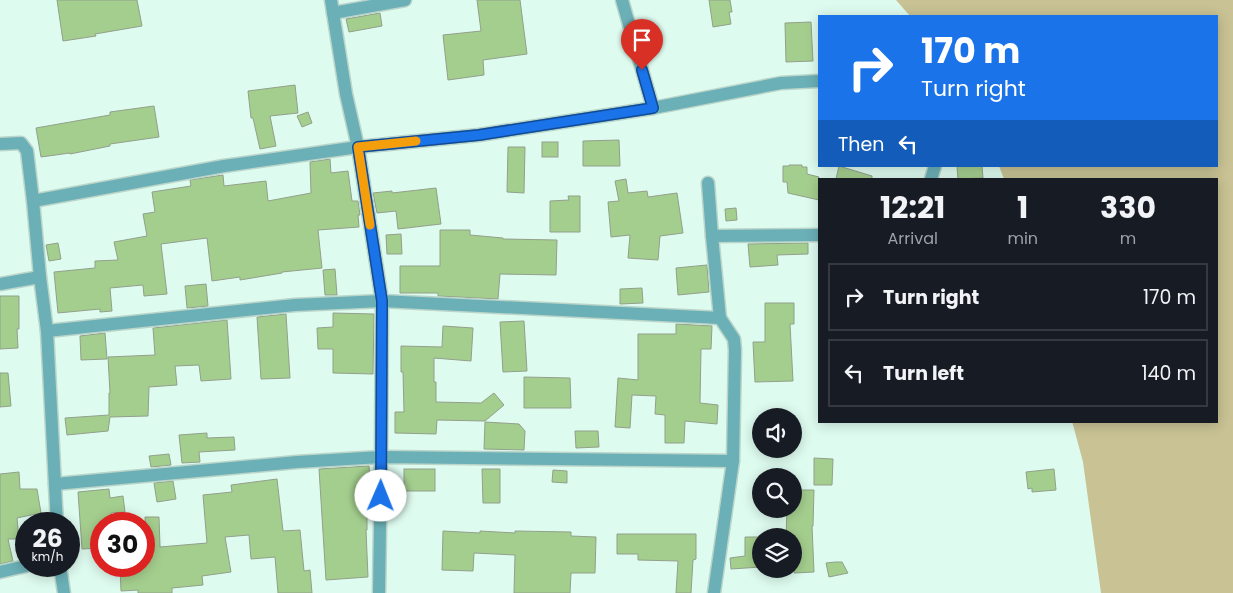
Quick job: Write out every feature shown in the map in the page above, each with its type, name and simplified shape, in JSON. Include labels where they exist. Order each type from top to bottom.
[{"type":"street","points":[[379,593],[382,457],[382,301],[358,147],[346,94],[332,6],[404,0]]},
{"type":"street","points":[[622,0],[653,108]]},
{"type":"street","points":[[33,200],[224,166],[358,147],[479,135],[653,108],[781,83],[818,81]]},
{"type":"street","points":[[0,144],[21,143],[27,151],[47,331],[56,512]]},
{"type":"street","points":[[708,183],[720,318],[734,339],[735,350],[733,461],[714,593]]},
{"type":"street","points":[[712,236],[818,234]]},
{"type":"street","points":[[0,284],[40,277]]},
{"type":"street","points":[[47,331],[295,306],[382,301],[720,318]]},
{"type":"street","points":[[55,484],[297,462],[382,457],[733,461]]},
{"type":"street","points":[[0,572],[15,569]]},
{"type":"street","points":[[62,577],[64,593]]},
{"type":"shaded area","points":[[896,0],[1233,0],[1233,593],[1101,593],[1083,462],[1073,423],[1218,423],[1218,178],[1004,178],[999,167],[1218,167],[1218,15],[909,15]]},
{"type":"building","points":[[57,0],[137,0],[142,26],[63,41]]},
{"type":"building","points":[[477,0],[520,0],[527,54],[483,60],[484,75],[448,80],[443,35],[481,31]]},
{"type":"building","points":[[709,0],[730,0],[731,24],[713,27]]},
{"type":"building","points":[[380,13],[382,26],[349,32],[346,19]]},
{"type":"building","points":[[811,22],[813,61],[786,62],[785,23]]},
{"type":"building","points":[[295,85],[298,113],[270,116],[276,146],[260,149],[253,118],[251,118],[248,91]]},
{"type":"building","points":[[154,106],[159,137],[110,144],[110,146],[70,154],[41,157],[36,128],[110,115],[110,112]]},
{"type":"building","points":[[308,112],[312,123],[302,127],[297,116]]},
{"type":"building","points":[[619,140],[620,166],[583,166],[583,141]]},
{"type":"building","points":[[542,142],[558,142],[558,157],[542,157]]},
{"type":"building","points":[[508,147],[525,147],[524,193],[507,192]]},
{"type":"building","points":[[330,159],[331,173],[348,171],[352,201],[358,201],[360,215],[358,215],[359,227],[318,230],[322,268],[282,272],[240,280],[240,277],[212,281],[207,238],[161,244],[167,294],[144,296],[143,285],[110,288],[112,311],[100,312],[100,309],[58,313],[54,272],[95,268],[95,261],[118,260],[114,242],[147,236],[143,214],[155,212],[152,192],[191,186],[190,180],[223,175],[224,186],[266,181],[268,201],[311,193],[310,162]]},
{"type":"building","points":[[802,165],[802,167],[807,167],[807,174],[819,177],[818,200],[788,193],[787,182],[783,182],[783,166]]},
{"type":"building","points":[[839,167],[872,176],[872,178],[836,178]]},
{"type":"building","points":[[957,167],[982,167],[983,178],[958,178]]},
{"type":"building","points":[[626,179],[628,193],[647,191],[648,197],[677,193],[683,233],[660,236],[658,260],[628,258],[630,235],[611,237],[608,202],[619,201],[615,181]]},
{"type":"building","points":[[436,188],[441,224],[398,229],[396,211],[377,213],[373,193],[392,191],[392,193]]},
{"type":"building","points":[[568,196],[580,196],[580,232],[550,232],[550,201],[569,200]]},
{"type":"building","points":[[736,208],[737,220],[726,221],[725,209]]},
{"type":"building","points":[[440,230],[470,230],[470,235],[503,239],[557,240],[556,275],[500,274],[498,299],[438,296],[438,293],[400,293],[400,266],[440,266]]},
{"type":"building","points":[[401,234],[402,254],[387,254],[386,235]]},
{"type":"building","points":[[58,243],[61,259],[49,261],[46,245]]},
{"type":"building","points":[[808,243],[808,254],[777,255],[778,265],[750,267],[748,244]]},
{"type":"building","points":[[707,265],[709,292],[678,295],[676,268]]},
{"type":"building","points":[[335,269],[337,295],[325,295],[323,270]]},
{"type":"building","points":[[206,284],[208,306],[187,308],[185,286]]},
{"type":"building","points":[[642,288],[643,303],[620,304],[620,289]]},
{"type":"building","points":[[0,296],[19,296],[18,348],[0,349]]},
{"type":"building","points":[[765,303],[794,303],[794,324],[790,324],[793,381],[755,382],[753,342],[765,342]]},
{"type":"building","points":[[333,313],[374,314],[373,374],[333,373],[333,349],[318,349],[317,328],[333,327]]},
{"type":"building","points":[[286,314],[290,378],[261,379],[257,317]]},
{"type":"building","points":[[227,320],[231,379],[201,381],[199,365],[175,366],[177,385],[149,387],[148,416],[110,417],[108,431],[67,435],[65,418],[109,415],[108,357],[155,355],[153,328]]},
{"type":"building","points":[[524,321],[527,371],[503,372],[500,322]]},
{"type":"building","points":[[676,324],[712,326],[711,349],[701,349],[700,403],[718,405],[717,424],[685,421],[684,443],[665,443],[665,415],[655,414],[656,396],[632,395],[630,428],[615,427],[618,378],[638,380],[638,334],[676,334]]},
{"type":"building","points":[[443,326],[473,328],[471,361],[434,358],[436,402],[481,403],[494,393],[504,405],[485,421],[437,420],[436,434],[395,433],[395,412],[404,412],[401,346],[442,347]]},
{"type":"building","points":[[105,333],[107,359],[81,360],[80,336]]},
{"type":"building","points":[[0,373],[8,373],[11,406],[0,407]]},
{"type":"building","points":[[524,377],[570,378],[571,408],[524,408]]},
{"type":"building","points":[[485,422],[519,424],[525,431],[524,450],[484,449]]},
{"type":"building","points":[[575,431],[598,431],[599,447],[576,448]]},
{"type":"building","points":[[207,433],[207,438],[234,437],[235,450],[199,452],[200,462],[182,463],[179,435]]},
{"type":"building","points":[[169,454],[171,465],[151,467],[149,456]]},
{"type":"building","points":[[814,458],[833,459],[832,485],[814,485]]},
{"type":"building","points":[[369,466],[371,496],[367,496],[366,530],[368,577],[326,580],[319,469]]},
{"type":"building","points":[[404,469],[435,469],[435,491],[404,491]]},
{"type":"building","points":[[482,469],[500,469],[500,503],[483,503]]},
{"type":"building","points":[[1054,469],[1056,490],[1032,492],[1032,488],[1028,489],[1026,472]]},
{"type":"building","points":[[553,470],[567,471],[567,483],[552,482]]},
{"type":"building","points":[[19,472],[20,489],[37,489],[41,512],[15,512],[15,539],[8,539],[13,561],[0,564],[0,474]]},
{"type":"building","points":[[277,479],[283,531],[300,530],[304,571],[310,570],[312,593],[278,593],[275,557],[251,559],[249,535],[225,537],[231,572],[202,576],[203,585],[172,588],[172,593],[138,593],[138,590],[121,591],[120,577],[155,577],[155,517],[159,517],[160,547],[207,543],[203,495],[232,492],[231,485]]},
{"type":"building","points":[[173,481],[176,499],[157,502],[154,483]]},
{"type":"building","points":[[109,489],[110,498],[123,496],[125,512],[90,512],[90,549],[82,549],[78,492]]},
{"type":"building","points":[[802,490],[814,490],[812,526],[814,572],[802,573],[802,528],[786,528],[787,518],[802,518]]},
{"type":"building","points":[[443,531],[480,533],[480,531],[515,533],[515,531],[571,532],[571,536],[596,537],[595,573],[571,573],[570,593],[514,593],[515,555],[474,553],[473,571],[442,570]]},
{"type":"building","points":[[617,534],[696,534],[696,559],[693,560],[691,593],[676,593],[678,561],[638,560],[638,554],[617,554]]},
{"type":"building","points":[[745,537],[752,537],[752,568],[731,569],[730,558],[745,556]]},
{"type":"building","points":[[842,562],[848,573],[829,577],[826,563]]},
{"type":"slow traffic","points":[[370,225],[358,147],[416,141]]},
{"type":"route","points":[[381,496],[382,301],[358,147],[479,135],[653,108],[642,70]]}]
